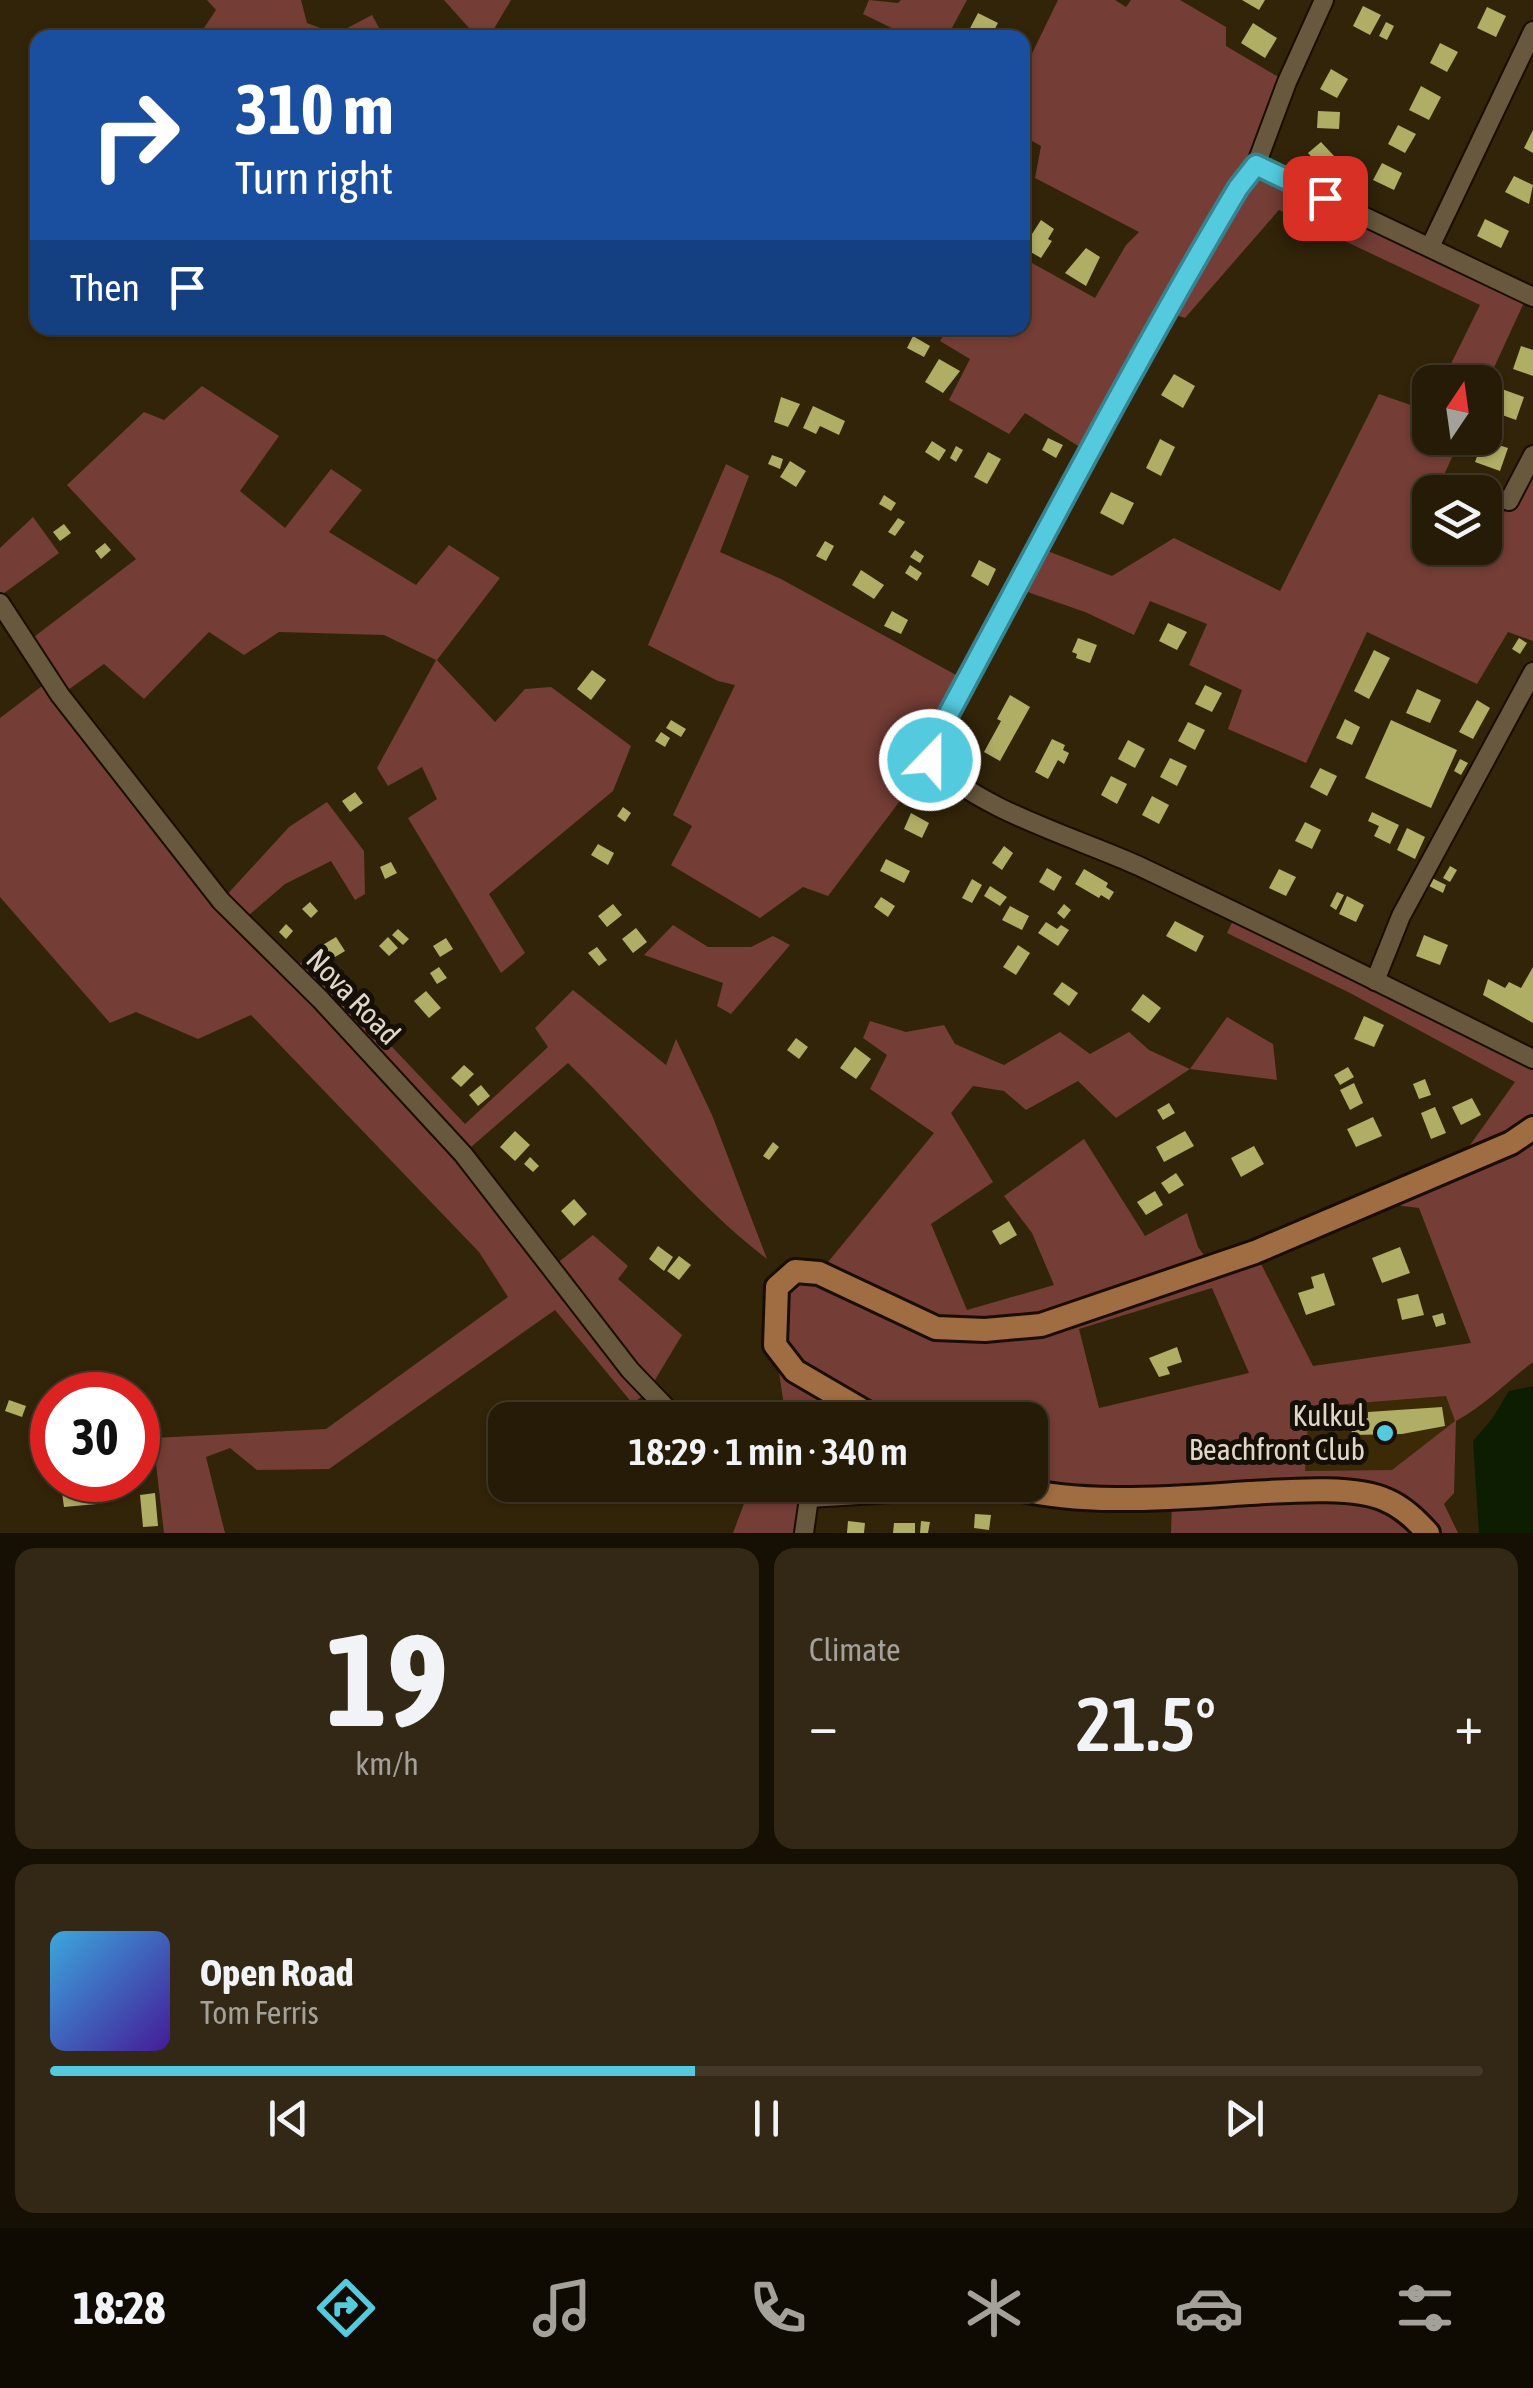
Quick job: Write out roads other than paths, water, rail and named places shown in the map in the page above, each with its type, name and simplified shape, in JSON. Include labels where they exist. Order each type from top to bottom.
[{"type":"main road","points":[[848,1402],[795,1371],[775,1345],[778,1287],[795,1271],[819,1273],[936,1328],[985,1330],[1041,1325],[1255,1252],[1511,1143],[1533,1128]]},
{"type":"main road","points":[[1048,1493],[1172,1498],[1324,1490],[1384,1498],[1414,1518],[1428,1533]]},
{"type":"street","points":[[1324,0],[1286,82],[1256,165],[1229,203],[1116,397],[1040,548],[934,741],[930,760],[948,779],[1049,829],[1142,868],[1533,1059]]},
{"type":"street","points":[[1430,247],[1533,31]]},
{"type":"street","points":[[1256,165],[1533,297]]},
{"type":"street","points":[[1509,502],[1533,455]]},
{"type":"street","name":"Nova Road","points":[[0,604],[60,695],[221,901],[321,1000],[462,1154],[630,1370],[661,1402]]},
{"type":"street","points":[[1376,981],[1401,916],[1533,672]]},
{"type":"street","points":[[804,1533],[808,1502]]},
{"type":"place","name":"Kulkul Beachfront Club","points":[[1385,1433]]}]
